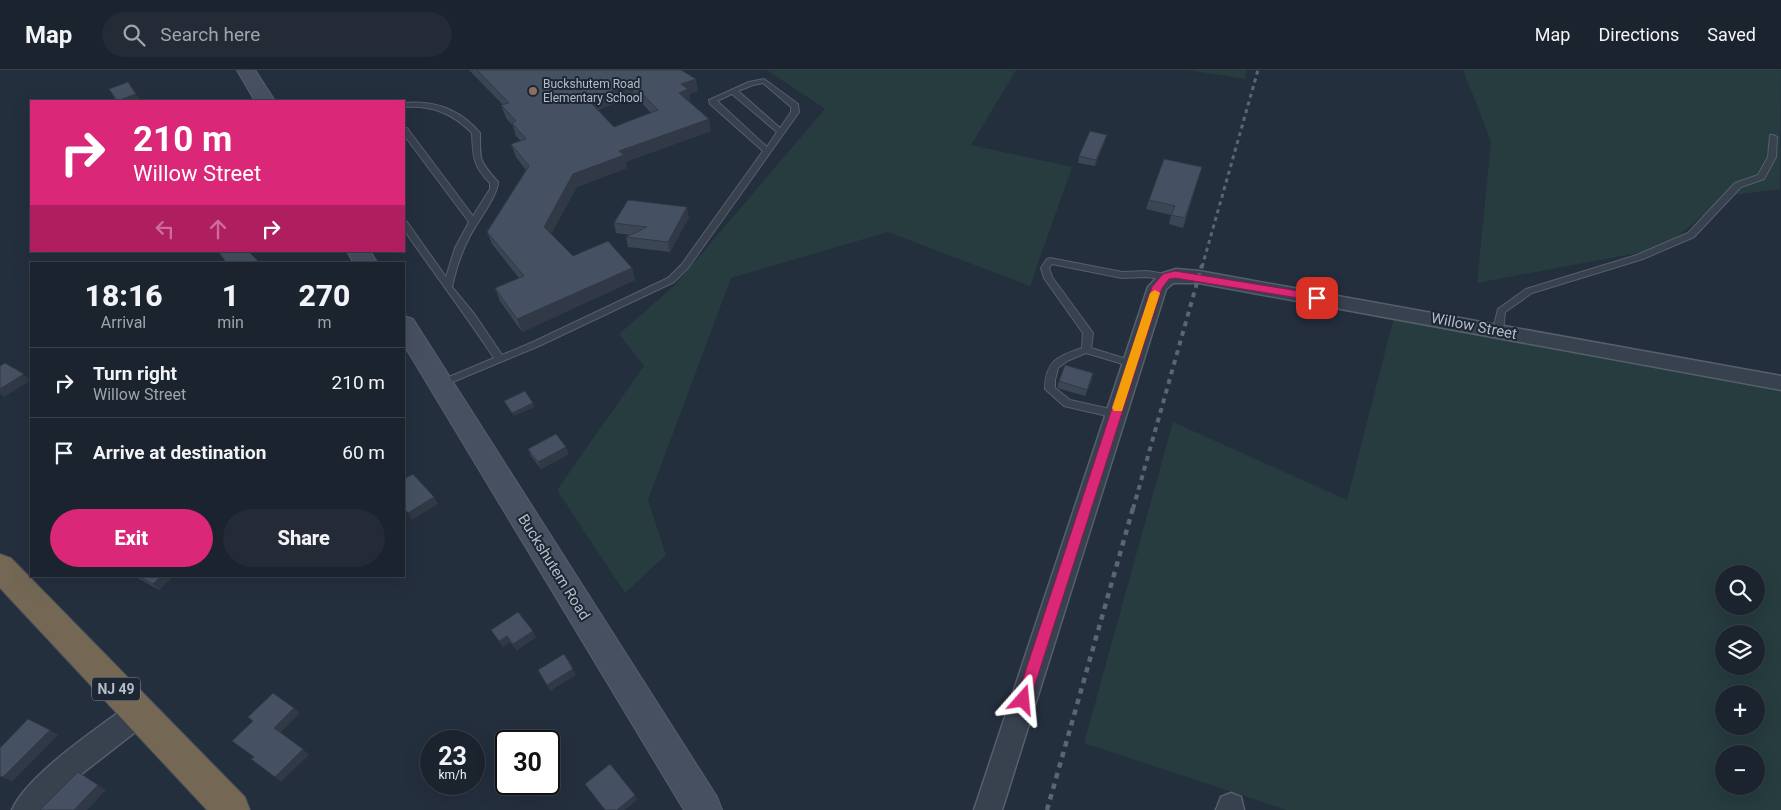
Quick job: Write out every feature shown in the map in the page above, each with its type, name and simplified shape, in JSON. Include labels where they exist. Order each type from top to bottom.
[{"type":"highway","name":"NJ 49","points":[[0,567],[232,810]]},
{"type":"main road","points":[[246,70],[264,100]]},
{"type":"main road","name":"Buckshutem Road","points":[[405,327],[704,810]]},
{"type":"street","name":"Willow Street","points":[[1166,277],[1175,275],[1198,277],[1498,330],[1781,384]]},
{"type":"street","points":[[988,810],[1157,287],[1166,277]]},
{"type":"street","points":[[26,810],[61,772],[139,713]]},
{"type":"lane","points":[[440,384],[500,359],[671,280],[685,266],[795,112],[795,106],[764,81],[720,96],[713,102],[767,150]]},
{"type":"lane","points":[[733,91],[781,132]]},
{"type":"lane","points":[[405,105],[438,106],[461,116],[476,133],[477,162],[494,182],[494,190],[460,243],[451,267],[448,287]]},
{"type":"lane","points":[[405,131],[473,222]]},
{"type":"lane","points":[[1498,330],[1501,310],[1529,291],[1640,257],[1691,235],[1738,185],[1761,177],[1772,157],[1773,137]]},
{"type":"lane","points":[[405,225],[448,287],[472,317],[500,359]]},
{"type":"lane","points":[[1086,350],[1088,333],[1048,278],[1045,268],[1050,261],[1122,275],[1147,274],[1166,277]]},
{"type":"lane","points":[[1116,414],[1067,403],[1050,389],[1049,376],[1062,358],[1086,350],[1133,364]]},
{"type":"green space","points":[[767,70],[1016,70],[971,145],[1072,167],[1030,286],[888,232],[731,278],[648,500],[666,555],[625,593],[557,490],[644,366],[619,334],[674,286],[825,109]]},
{"type":"green space","points":[[1187,70],[1247,70],[1245,79]]},
{"type":"green space","points":[[1463,70],[1781,70],[1780,189],[1725,196],[1664,248],[1477,283],[1491,141]]},
{"type":"green space","points":[[1394,317],[1781,385],[1781,810],[1287,810],[1084,743],[1173,422],[1347,500]]},
{"type":"building","points":[[477,70],[681,70],[696,79],[681,84],[688,89],[679,93],[709,119],[619,151],[624,155],[573,174],[544,227],[573,256],[608,241],[632,268],[517,319],[495,288],[524,276],[487,232],[529,166],[511,144],[526,139],[512,123],[516,121],[501,105],[509,103]],"holes":[[[632,83],[658,110],[614,127],[588,100]]]},
{"type":"building","points":[[128,82],[136,94],[116,100],[109,89]]},
{"type":"building","points":[[1090,131],[1107,135],[1096,160],[1079,156]]},
{"type":"building","points":[[1164,159],[1202,167],[1185,218],[1171,215],[1175,206],[1149,200]]},
{"type":"building","points":[[628,200],[687,207],[668,242],[626,237],[647,227],[614,223]]},
{"type":"building","points":[[219,252],[249,252],[259,262],[226,262]]},
{"type":"building","points":[[5,363],[24,374],[0,389],[0,366]]},
{"type":"building","points":[[1065,365],[1093,373],[1087,390],[1059,381]]},
{"type":"building","points":[[525,391],[533,403],[512,413],[504,401]]},
{"type":"building","points":[[556,434],[566,447],[538,462],[528,449]]},
{"type":"building","points":[[413,474],[434,497],[408,513],[405,509],[405,478]]},
{"type":"building","points":[[140,577],[160,577],[153,584]]},
{"type":"building","points":[[518,612],[533,631],[513,644],[507,636],[499,641],[491,630]]},
{"type":"building","points":[[564,654],[573,669],[547,685],[538,670]]},
{"type":"building","points":[[273,693],[294,708],[274,728],[303,749],[275,777],[251,759],[254,757],[232,741],[253,721],[248,717]]},
{"type":"building","points":[[28,719],[50,730],[3,777],[0,776],[0,748]]},
{"type":"building","points":[[610,764],[635,795],[617,810],[605,810],[585,784]]},
{"type":"building","points":[[78,772],[98,785],[74,810],[40,810]]},
{"type":"railway","points":[[1202,267],[1258,70]]},
{"type":"railway","points":[[1133,509],[1202,265]]},
{"type":"railway","points":[[1047,810],[1133,508]]},
{"type":"slow traffic","points":[[1118,408],[1155,293]]},
{"type":"place","name":"Buckshutem Road Elementary School","points":[[533,91]]},
{"type":"route","points":[[1023,700],[1157,287],[1166,277],[1175,275],[1198,277],[1317,298]]}]
